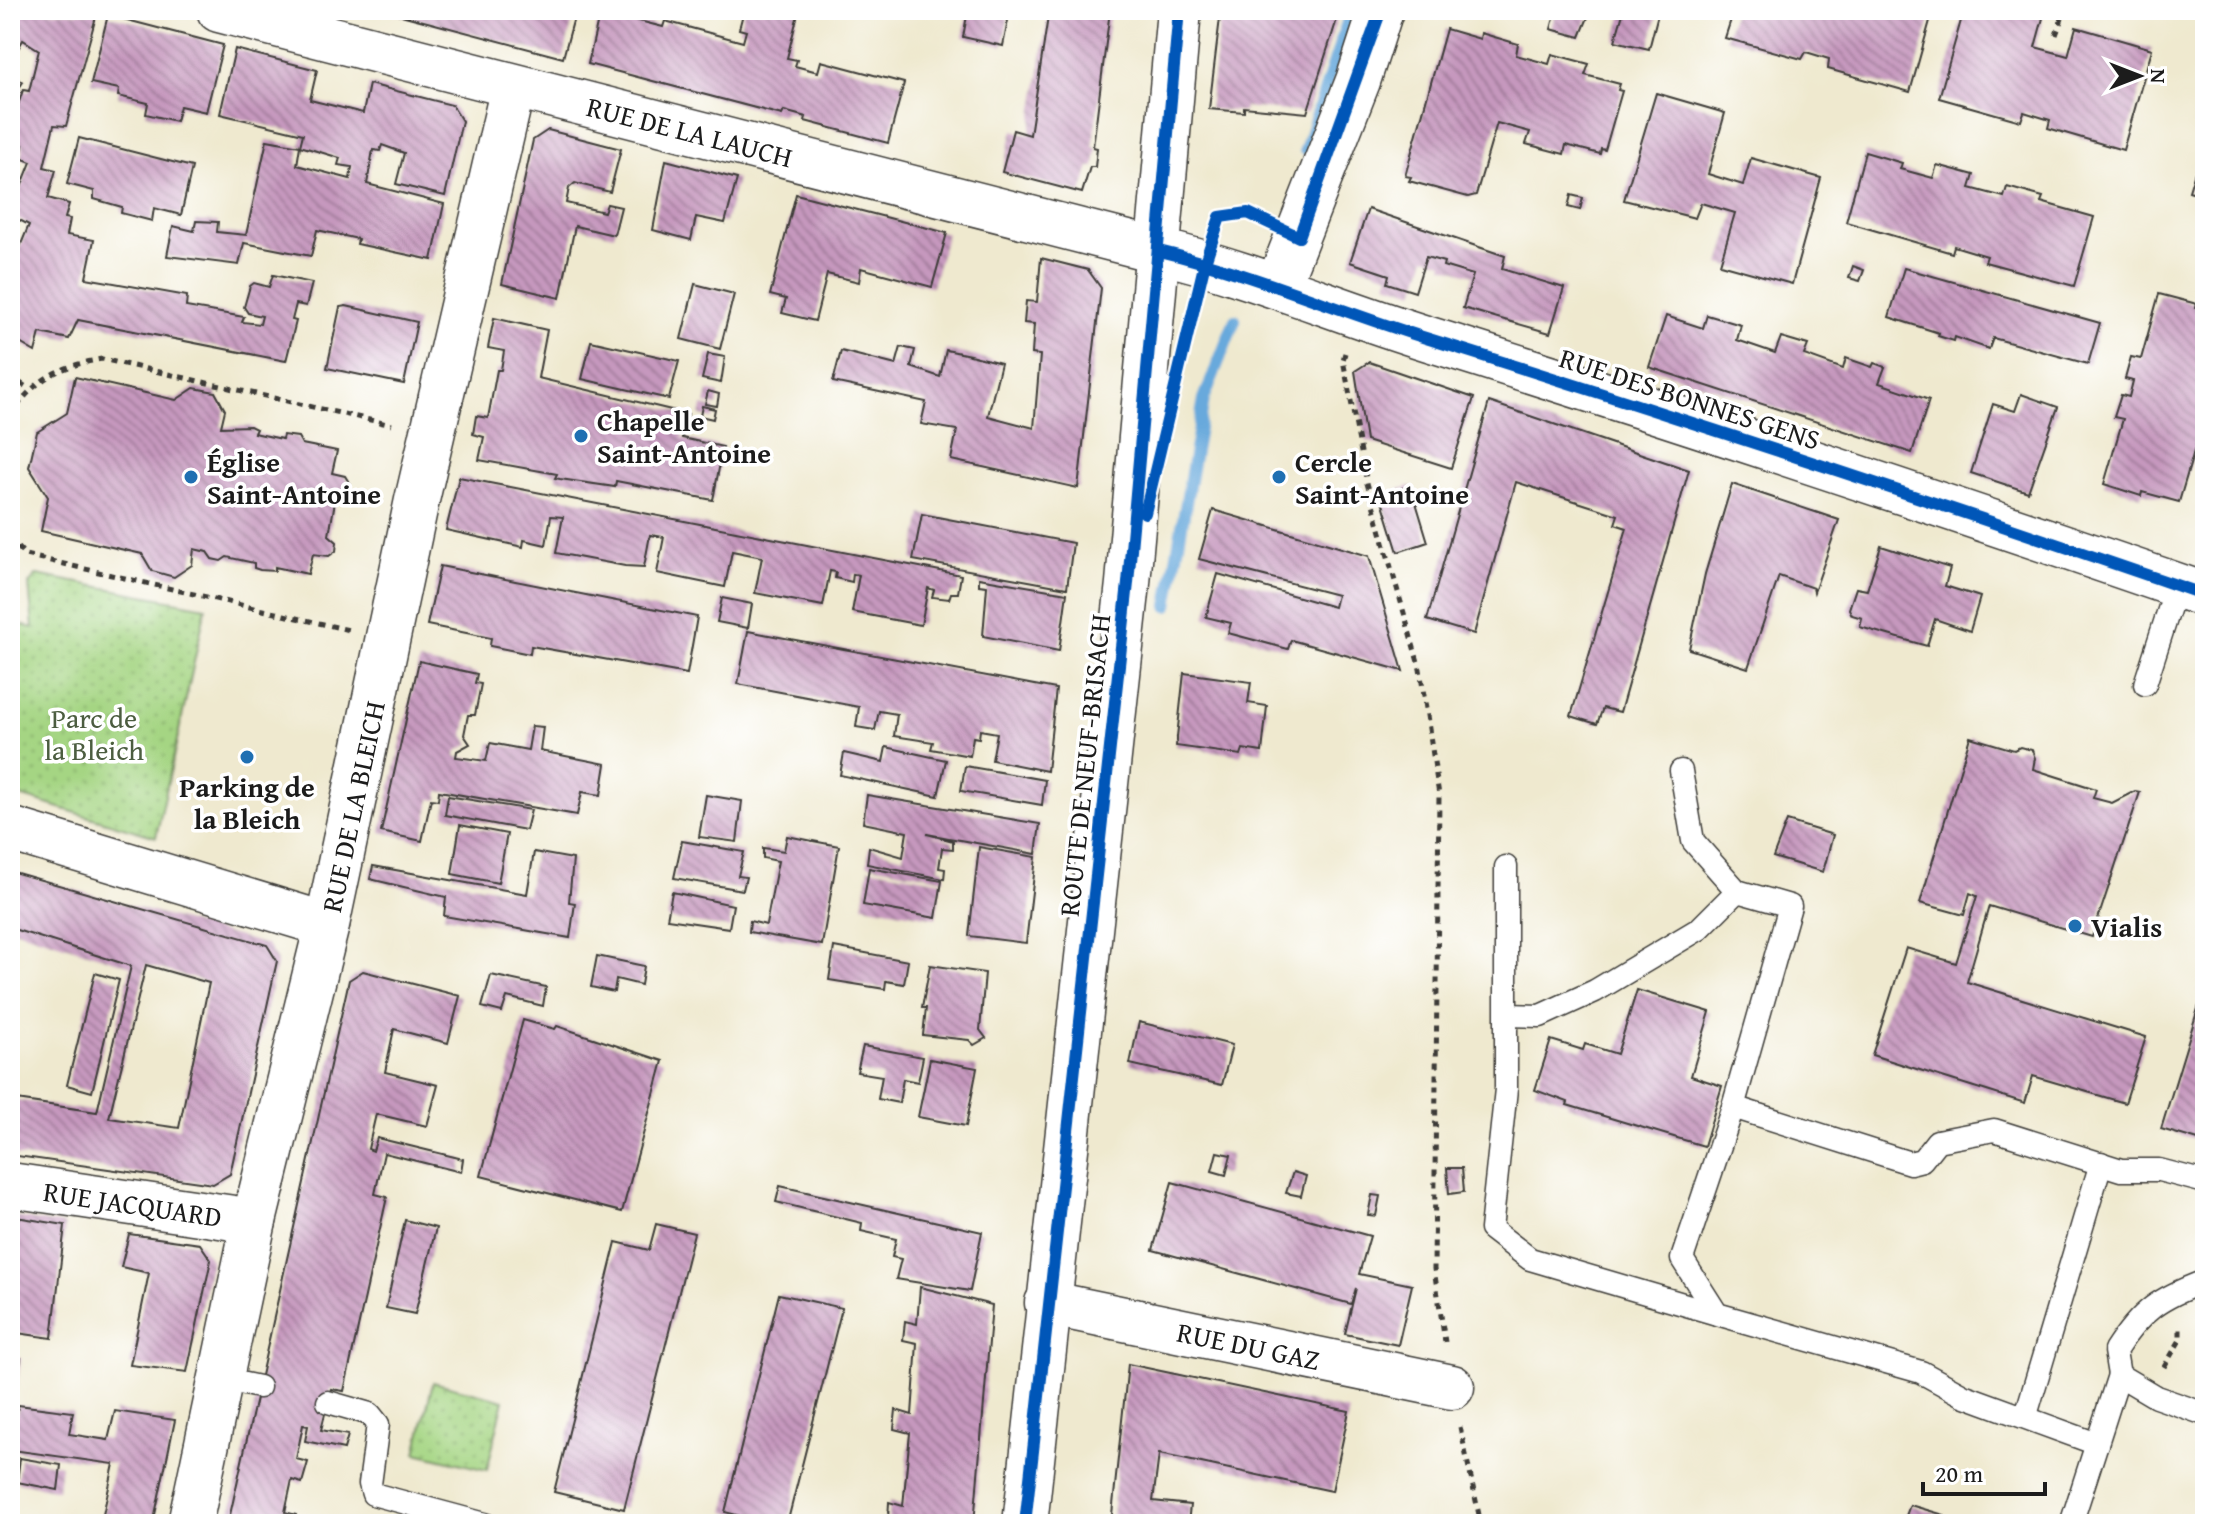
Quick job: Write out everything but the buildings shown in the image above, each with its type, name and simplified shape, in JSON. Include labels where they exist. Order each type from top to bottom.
[{"type":"street","name":"RUE DE LA LAUCH","points":[[219,10],[1159,251]]},
{"type":"street","name":"ROUTE DE NEUF-BRISACH","points":[[1025,1524],[1128,583],[1179,10]]},
{"type":"street","points":[[1278,285],[1358,81],[1381,10]]},
{"type":"street","name":"RUE DE LA BLEICH","points":[[190,1524],[240,1383],[254,1221],[327,925],[432,434],[513,87]]},
{"type":"street","name":"RUE DES BONNES GENS","points":[[1159,251],[1278,285],[1357,317],[1658,411],[2191,590]]},
{"type":"street","points":[[10,829],[327,925]]},
{"type":"street","name":"RUE JACQUARD","points":[[10,1185],[254,1221]]},
{"type":"street","name":"RUE DU GAZ","points":[[1047,1303],[1452,1387]]},
{"type":"lane","points":[[2145,684],[2191,590]]},
{"type":"lane","points":[[1681,771],[1693,841],[1737,891],[1790,906],[1733,1107],[1682,1259],[1717,1314]]},
{"type":"lane","points":[[1506,867],[1506,1089],[1491,1229],[1530,1259],[1921,1372],[1963,1395],[2026,1415],[2097,1444]]},
{"type":"lane","points":[[1507,1015],[1540,1016],[1595,991],[1699,929],[1737,891]]},
{"type":"lane","points":[[1733,1107],[1910,1163],[1922,1160],[1937,1141],[1994,1130],[2121,1170],[2159,1170],[2205,1182]]},
{"type":"lane","points":[[2026,1415],[2101,1163]]},
{"type":"lane","points":[[2071,1524],[2119,1375],[2115,1351],[2132,1324],[2151,1305],[2194,1285]]},
{"type":"lane","points":[[2119,1375],[2156,1397],[2205,1414]]},
{"type":"lane","points":[[328,1402],[370,1414],[378,1424],[370,1484],[373,1494],[485,1524]]},
{"type":"path","points":[[2056,35],[2065,10]]},
{"type":"path","points":[[1357,317],[1343,360],[1367,483],[1420,669],[1439,795],[1434,1269],[1452,1387],[1481,1524]]},
{"type":"path","points":[[10,416],[29,389],[67,366],[102,359],[432,434]]},
{"type":"path","points":[[10,376],[29,389]]},
{"type":"path","points":[[10,538],[25,555],[388,639]]},
{"type":"path","points":[[2156,1397],[2162,1369],[2180,1340],[2179,1312],[2194,1285]]},
{"type":"green space","name":"Parc de la Bleich","points":[[37,575],[206,607],[156,837],[10,793],[10,622],[33,628],[29,584]]},
{"type":"green space","points":[[433,1382],[504,1400],[487,1470],[416,1453]]},
{"type":"waterway","points":[[1305,150],[1351,10]]},
{"type":"waterway","points":[[1168,606],[1204,399],[1235,320]]},
{"type":"cycle path","points":[[1025,1524],[1128,583],[1179,10]]},
{"type":"cycle path","points":[[1145,513],[1205,262],[1220,217],[1248,213],[1299,237],[1381,10]]},
{"type":"cycle path","points":[[1159,251],[1227,270],[1395,328],[1818,464],[2205,595]]},
{"type":"place","name":"Chapelle Saint-Antoine","points":[[581,436]]},
{"type":"place","name":"Église Saint-Antoine","points":[[191,477]]},
{"type":"place","name":"Cercle Saint-Antoine","points":[[1279,477]]},
{"type":"place","name":"Parking de la Bleich","points":[[247,757]]},
{"type":"place","name":"Vialis","points":[[2075,926]]}]
